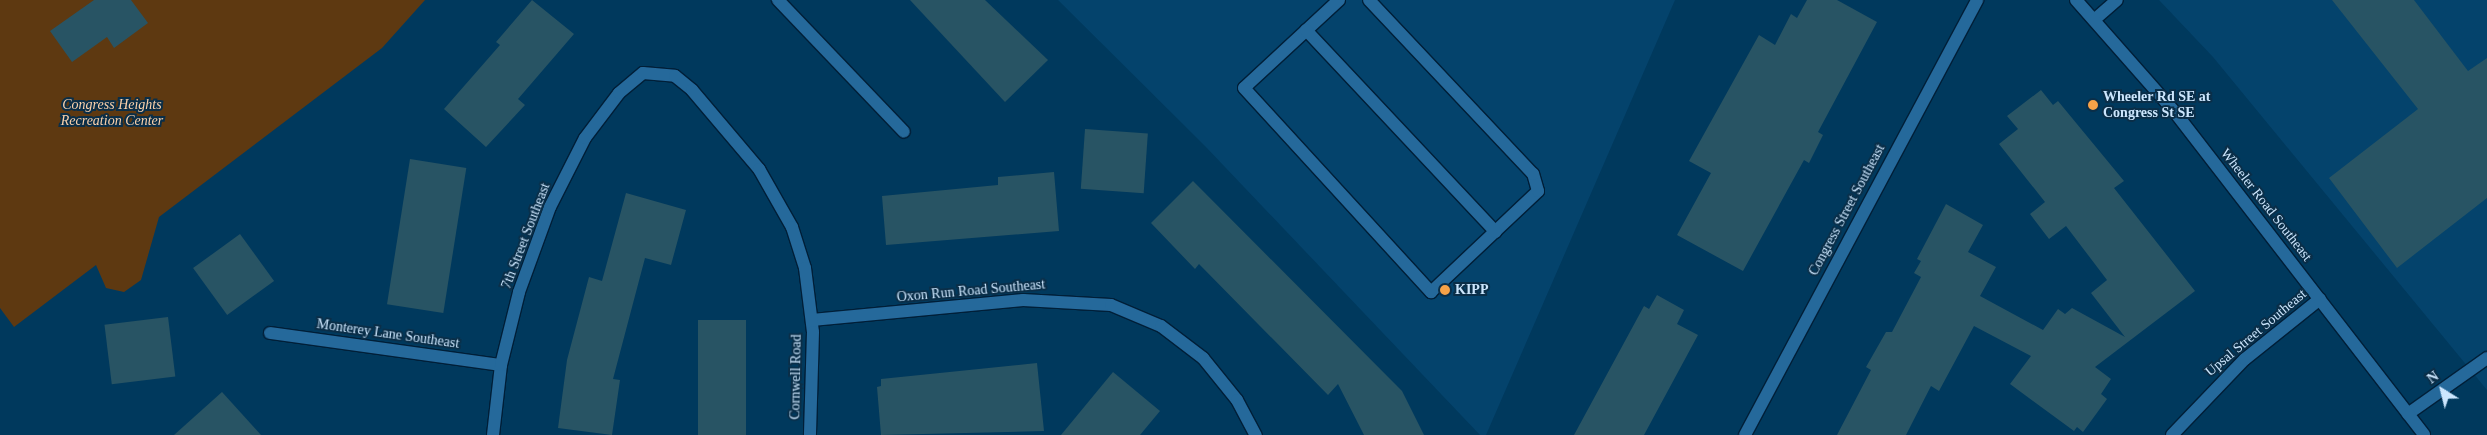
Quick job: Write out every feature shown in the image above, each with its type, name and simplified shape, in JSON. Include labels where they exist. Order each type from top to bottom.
[{"type":"street","points":[[778,0],[904,132]]},
{"type":"street","points":[[1339,0],[1244,88],[1431,292],[1538,191],[1533,174],[1369,0]]},
{"type":"street","name":"Congress Street Southeast","points":[[1745,435],[1977,0]]},
{"type":"street","name":"Wheeler Road Southeast","points":[[2076,0],[2174,111],[2424,435]]},
{"type":"street","points":[[2094,20],[2117,0]]},
{"type":"street","points":[[1306,30],[1496,232]]},
{"type":"street","name":"Cornwell Road","points":[[643,73],[675,76],[692,90],[759,169],[799,247],[812,320],[810,435]]},
{"type":"street","name":"7th Street Southeast","points":[[493,435],[501,365],[519,292],[550,207],[585,138],[619,93],[643,73]]},
{"type":"street","name":"Oxon Run Road Southeast","points":[[812,320],[1023,300],[1111,306],[1161,326],[1203,358],[1237,400],[1256,435]]},
{"type":"street","name":"Upsal Street Southeast","points":[[2172,435],[2245,359],[2320,300]]},
{"type":"street","name":"Monterey Lane Southeast","points":[[270,334],[501,365]]},
{"type":"street","points":[[2408,414],[2487,358]]},
{"type":"shaded area","name":"KIPP","points":[[1058,0],[1675,0],[1486,435],[1480,435],[1205,146]]},
{"type":"shaded area","points":[[2159,0],[2487,0],[2487,390],[2213,57]]},
{"type":"green space","name":"Congress Heights Recreation Center","points":[[0,0],[425,0],[382,48],[159,217],[141,280],[124,292],[106,288],[96,265],[14,327],[0,308]]},
{"type":"building","points":[[94,0],[131,0],[148,23],[114,48],[107,37],[72,62],[50,31]]},
{"type":"building","points":[[532,0],[574,34],[518,99],[525,105],[486,147],[444,109],[500,45],[496,42]]},
{"type":"building","points":[[910,0],[985,0],[1048,60],[1005,102]]},
{"type":"building","points":[[1807,0],[1837,0],[1877,22],[1818,132],[1823,135],[1809,163],[1804,160],[1743,271],[1677,235],[1711,173],[1689,161],[1759,35],[1775,45],[1791,14],[1797,18]]},
{"type":"building","points":[[2332,0],[2414,0],[2468,71],[2487,58],[2487,198],[2397,268],[2329,178],[2418,109]]},
{"type":"building","points":[[2041,90],[2053,105],[2058,101],[2124,181],[2114,188],[2195,291],[2095,367],[2111,379],[2101,394],[2107,399],[2083,432],[2077,427],[2074,431],[2010,384],[2031,356],[1974,326],[1939,391],[1931,386],[1906,435],[1837,435],[1871,370],[1866,367],[1886,332],[1892,332],[1921,277],[1914,273],[1921,261],[1917,259],[1946,204],[1983,225],[1968,252],[1996,267],[1980,296],[2043,330],[2058,309],[2065,314],[2072,308],[2125,337],[2091,293],[2107,280],[2066,226],[2049,239],[2030,214],[2045,202],[1999,144],[2018,129],[2007,116]]},
{"type":"building","points":[[1085,129],[1148,133],[1144,193],[1081,189]]},
{"type":"building","points":[[410,159],[466,168],[443,313],[387,304]]},
{"type":"building","points":[[1054,172],[1059,231],[886,245],[882,196],[998,185],[998,177]]},
{"type":"building","points":[[1193,181],[1402,391],[1424,435],[1364,435],[1338,384],[1328,395],[1199,264],[1195,269],[1151,223]]},
{"type":"building","points":[[626,193],[686,210],[671,265],[645,258],[613,379],[620,380],[612,435],[558,428],[567,360],[589,277],[602,281]]},
{"type":"building","points":[[240,234],[274,281],[227,315],[193,268]]},
{"type":"building","points":[[1657,295],[1684,310],[1677,324],[1698,335],[1644,435],[1574,435],[1644,306],[1649,309]]},
{"type":"building","points":[[168,317],[175,377],[112,384],[104,325]]},
{"type":"building","points":[[698,320],[746,320],[746,435],[698,435]]},
{"type":"building","points":[[1037,363],[1044,431],[881,435],[877,387],[881,386],[881,379]]},
{"type":"building","points":[[1113,372],[1160,411],[1140,435],[1061,435]]},
{"type":"building","points":[[222,392],[261,435],[174,435]]},
{"type":"place","name":"Wheeler Rd SE at Congress St SE","points":[[2093,105]]},
{"type":"place","name":"KIPP","points":[[1445,290]]}]
